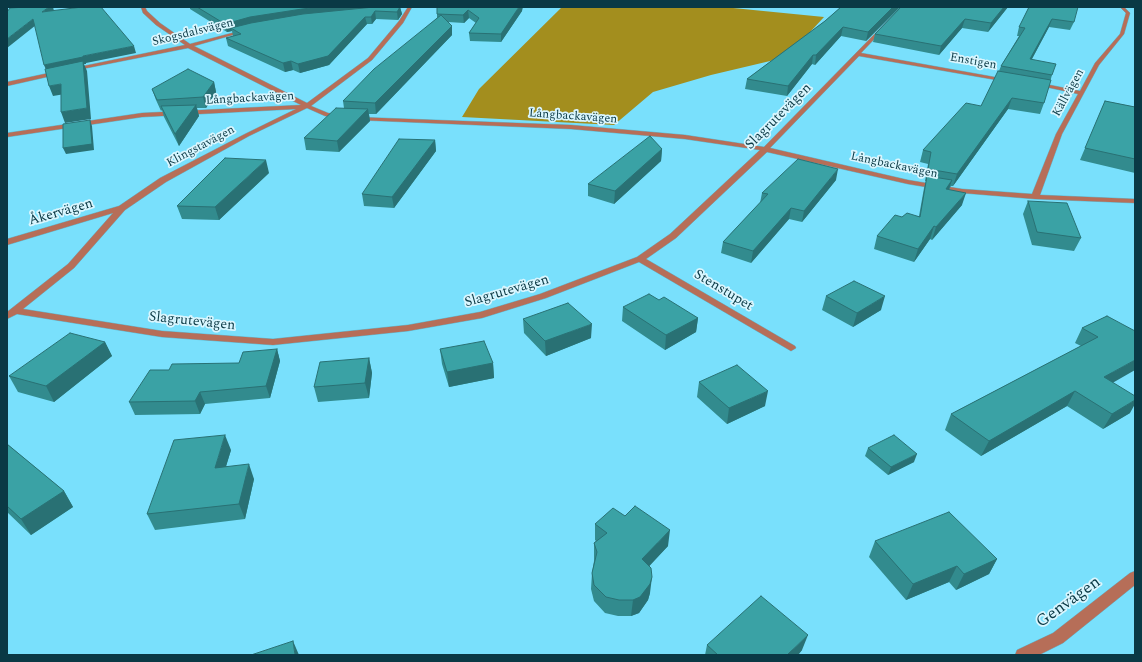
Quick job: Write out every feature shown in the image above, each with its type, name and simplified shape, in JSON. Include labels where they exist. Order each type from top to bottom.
[{"type":"street","points":[[143,7],[145,12],[158,24],[189,46],[307,106]]},
{"type":"street","name":"Slagrutevägen","points":[[15,311],[162,334],[273,342],[408,328],[482,315],[543,296],[640,259],[673,236],[750,165],[903,7]]},
{"type":"street","name":"Källvägen","points":[[1035,197],[1059,134],[1097,64],[1122,34],[1128,13],[1122,7]]},
{"type":"street","name":"Klingstavägen","points":[[7,316],[71,266],[122,208],[163,180],[247,135],[307,106],[370,59],[401,22],[407,8]]},
{"type":"street","name":"Skogsdalsvägen","points":[[7,84],[189,46],[252,28]]},
{"type":"street","name":"Enstigen","points":[[859,54],[1013,81]]},
{"type":"street","points":[[1028,83],[1082,93]]},
{"type":"street","name":"Långbackavägen","points":[[7,135],[142,115],[307,106],[327,115],[571,127],[685,137],[764,149],[962,192],[1035,197],[1135,201]]},
{"type":"street","name":"Åkervägen","points":[[7,242],[122,208]]},
{"type":"street","name":"Stenstupet","points":[[640,259],[791,348]]},
{"type":"street","name":"Genvägen","points":[[1023,655],[1058,638],[1135,577]]},
{"type":"shaded area","points":[[562,7],[723,7],[824,17],[787,57],[711,75],[653,92],[614,125],[462,117],[479,89]]},
{"type":"building","points":[[49,7],[42,12],[82,7],[101,7],[134,46],[44,65],[33,19],[7,39],[7,12],[10,8]]},
{"type":"building","points":[[197,7],[319,7],[250,17],[225,24]]},
{"type":"building","points":[[374,7],[400,7],[397,12],[375,11],[371,17],[365,17],[328,56],[298,64],[291,61],[283,63],[226,38],[241,34],[231,28],[251,23],[303,14]]},
{"type":"building","points":[[437,7],[519,7],[501,34],[469,33],[479,18],[468,10],[463,15],[437,14]]},
{"type":"building","points":[[841,7],[893,7],[868,32],[843,27],[816,55],[813,55],[788,86],[747,79],[825,21]]},
{"type":"building","points":[[901,7],[1004,7],[991,23],[965,19],[941,46],[875,34]]},
{"type":"building","points":[[1029,7],[1078,7],[1074,22],[1052,19],[1030,59],[1056,64],[1052,75],[1001,66],[1025,28],[1019,27]]},
{"type":"building","points":[[441,15],[452,26],[375,103],[343,101],[374,69]]},
{"type":"building","points":[[83,61],[87,108],[61,112],[61,84],[49,86],[45,69]]},
{"type":"building","points":[[188,69],[214,82],[203,97],[157,100],[152,89]]},
{"type":"building","points":[[998,71],[1051,80],[1044,103],[1012,98],[957,174],[928,169],[931,152],[923,150],[966,103],[981,106]]},
{"type":"building","points":[[1105,101],[1135,107],[1135,159],[1085,148]]},
{"type":"building","points":[[196,105],[175,134],[161,106]]},
{"type":"building","points":[[336,108],[368,109],[337,141],[304,138]]},
{"type":"building","points":[[90,120],[92,144],[63,148],[63,124]]},
{"type":"building","points":[[650,136],[662,149],[615,191],[588,184]]},
{"type":"building","points":[[399,139],[435,140],[392,197],[362,194]]},
{"type":"building","points":[[225,158],[266,160],[215,207],[177,206]]},
{"type":"building","points":[[798,159],[838,169],[804,211],[791,208],[753,251],[723,242],[768,194],[762,193]]},
{"type":"building","points":[[927,176],[952,180],[946,189],[966,193],[936,227],[934,226],[918,249],[877,236],[895,215],[902,217],[907,213],[920,217]]},
{"type":"building","points":[[1028,201],[1067,203],[1081,238],[1037,232]]},
{"type":"building","points":[[854,281],[885,296],[857,313],[826,296]]},
{"type":"building","points":[[649,294],[659,300],[664,297],[698,318],[666,335],[623,307]]},
{"type":"building","points":[[568,303],[592,324],[545,341],[523,319]]},
{"type":"building","points":[[1107,316],[1135,331],[1135,360],[1104,377],[1135,396],[1135,400],[1112,414],[1075,391],[989,441],[951,414],[1098,337],[1082,328]]},
{"type":"building","points":[[70,333],[105,342],[46,386],[9,376]]},
{"type":"building","points":[[484,341],[493,363],[447,372],[440,349]]},
{"type":"building","points":[[277,349],[266,386],[200,392],[195,401],[129,402],[150,370],[169,370],[172,364],[239,363],[243,352]]},
{"type":"building","points":[[369,358],[365,383],[314,387],[320,362]]},
{"type":"building","points":[[737,365],[768,391],[729,408],[699,382]]},
{"type":"building","points":[[225,435],[215,468],[249,464],[239,504],[147,514],[174,440]]},
{"type":"building","points":[[894,435],[917,454],[891,467],[868,448]]},
{"type":"building","points":[[7,444],[64,491],[21,519],[7,506]]},
{"type":"building","points":[[635,506],[670,530],[642,559],[651,568],[652,577],[650,584],[640,597],[633,600],[619,600],[606,597],[594,585],[592,573],[597,552],[594,543],[607,533],[595,524],[613,508],[625,516]]},
{"type":"building","points":[[949,512],[997,559],[964,574],[957,566],[913,584],[875,541]]},
{"type":"building","points":[[761,596],[808,635],[787,655],[718,655],[707,645]]},
{"type":"building","points":[[293,641],[295,655],[251,655]]}]
